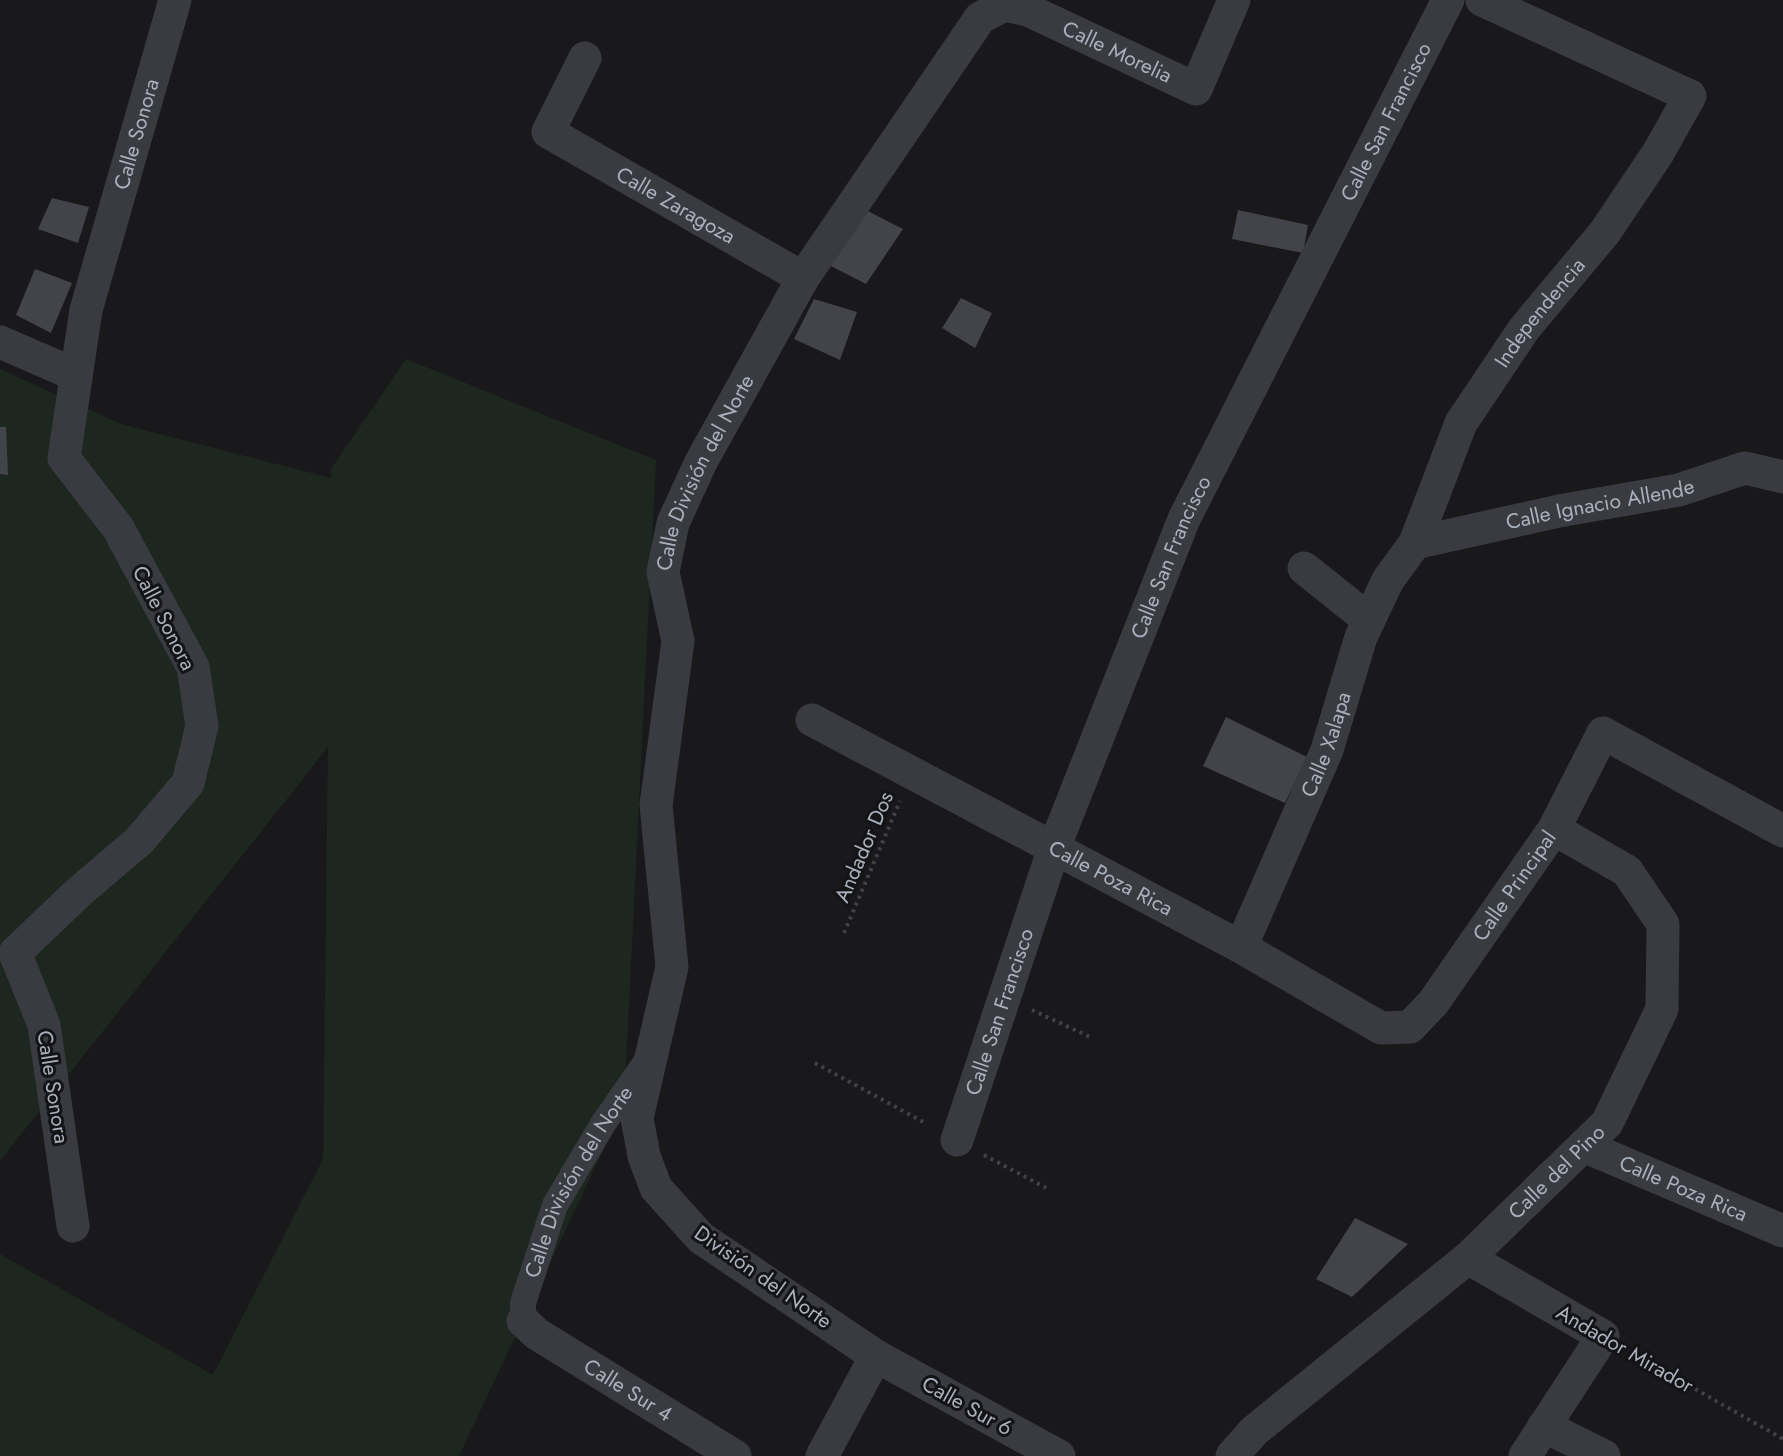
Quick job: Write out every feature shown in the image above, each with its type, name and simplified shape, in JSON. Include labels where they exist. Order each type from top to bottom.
[{"type":"street","name":"Calle Sonora","points":[[73,1226],[45,1025],[8,960],[80,891],[139,841],[188,783],[202,726],[193,667],[118,528],[64,458],[86,310],[175,0]]},
{"type":"street","name":"Calle Morelia","points":[[1004,5],[1028,10],[1196,89],[1234,0]]},
{"type":"street","name":"Calle San Francisco","points":[[957,1140],[1054,848],[1184,519],[1448,0]]},
{"type":"street","name":"Independencia","points":[[1415,543],[1461,423],[1524,329],[1605,232],[1658,153],[1690,96],[1482,0]]},
{"type":"street","name":"Calle División del Norte","points":[[644,1156],[637,1118],[672,967],[656,805],[678,641],[663,572],[673,523],[701,462],[803,278],[980,18],[1004,5]]},
{"type":"street","name":"Calle Zaragoza","points":[[585,58],[548,132],[803,278]]},
{"type":"street","points":[[0,342],[76,375]]},
{"type":"street","name":"Calle Ignacio Allende","points":[[1415,543],[1559,511],[1679,490],[1745,468],[1783,477]]},
{"type":"street","name":"Calle Xalapa","points":[[1241,947],[1327,750],[1361,637],[1388,580],[1415,543]]},
{"type":"street","points":[[1304,568],[1369,620]]},
{"type":"street","name":"Calle Poza Rica","points":[[812,720],[1241,947],[1381,1028],[1410,1028]]},
{"type":"street","name":"Calle Principal","points":[[1410,1028],[1433,1003],[1554,829],[1603,733],[1783,831]]},
{"type":"street","name":"Calle del Pino","points":[[1232,1456],[1254,1431],[1467,1258],[1607,1123],[1662,1009],[1663,924],[1627,871],[1554,829]]},
{"type":"street","name":"Calle División del Norte","points":[[523,1321],[523,1303],[555,1205],[603,1124],[652,1052]]},
{"type":"street","name":"Calle Poza Rica","points":[[1584,1146],[1783,1232]]},
{"type":"street","name":"División del Norte","points":[[644,1156],[656,1188],[701,1238],[876,1356]]},
{"type":"street","name":"Andador Mirador","points":[[1467,1258],[1603,1336]]},
{"type":"street","name":"Calle Sur 4","points":[[523,1321],[537,1334],[735,1456]]},
{"type":"street","points":[[1525,1456],[1603,1336]]},
{"type":"street","points":[[822,1456],[876,1356]]},
{"type":"street","name":"Calle Sur 6","points":[[876,1356],[1059,1456]]},
{"type":"street","points":[[1544,1426],[1604,1456]]},
{"type":"path","name":"Andador Dos","points":[[844,933],[912,773]]},
{"type":"path","points":[[1005,997],[1090,1037]]},
{"type":"path","name":"Andador Mirador","points":[[1603,1336],[1783,1439]]},
{"type":"shaded area","points":[[406,359],[656,460],[624,1106],[459,1456],[0,1456],[0,1254],[213,1375],[323,1159],[328,747],[0,1161],[0,369],[121,424],[331,478],[331,469]]},
{"type":"building","points":[[52,198],[89,207],[78,243],[38,229]]},
{"type":"building","points":[[860,207],[903,229],[866,284],[825,263]]},
{"type":"building","points":[[1238,210],[1308,225],[1303,253],[1232,239]]},
{"type":"building","points":[[35,269],[72,283],[51,333],[16,315]]},
{"type":"building","points":[[961,298],[992,313],[975,348],[942,328]]},
{"type":"building","points":[[814,299],[857,312],[840,360],[794,339]]},
{"type":"building","points":[[0,427],[6,427],[8,475],[0,474]]},
{"type":"building","points":[[1226,717],[1307,757],[1285,803],[1203,766]]},
{"type":"building","points":[[1355,1218],[1408,1244],[1352,1297],[1316,1279]]}]
